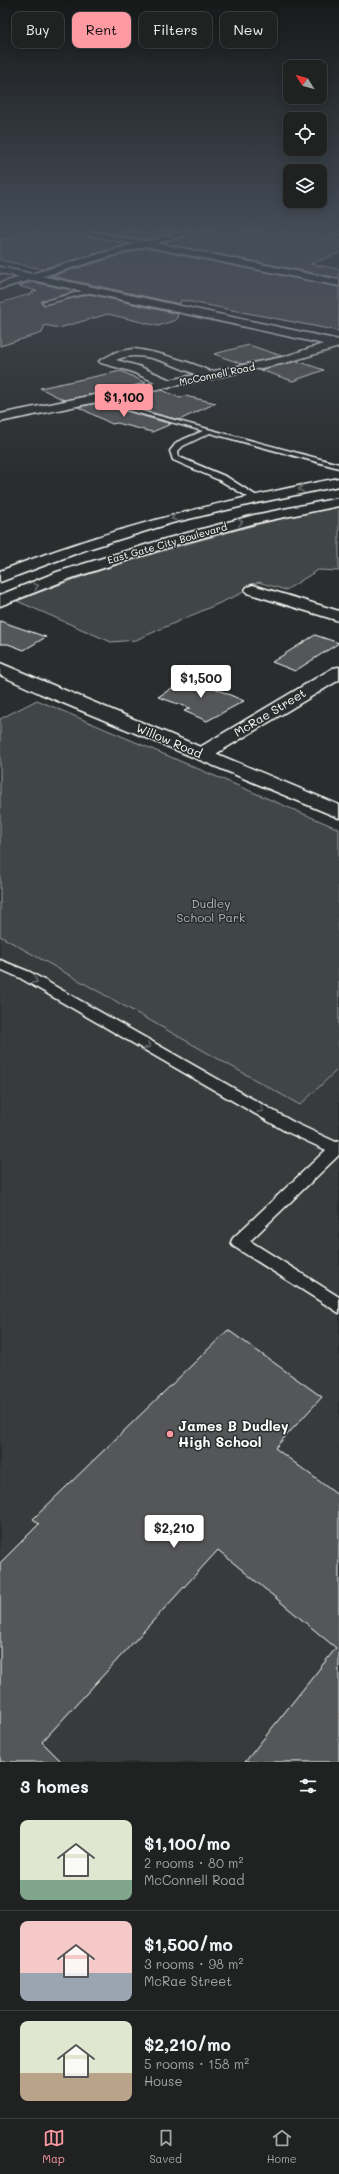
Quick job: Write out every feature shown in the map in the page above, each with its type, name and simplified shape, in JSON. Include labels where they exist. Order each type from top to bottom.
[{"type":"street","points":[[194,313],[338,344]]},
{"type":"street","name":"McConnell Road","points":[[0,418],[285,360],[338,344]]},
{"type":"street","points":[[169,384],[134,368],[105,361],[126,352],[134,352],[176,362],[209,376]]},
{"type":"street","name":"East Gate City Boulevard","points":[[0,577],[122,533],[184,515],[256,498],[339,482]]},
{"type":"street","name":"East Gate City Boulevard","points":[[0,601],[25,589],[113,559],[236,523],[310,506],[339,502]]},
{"type":"street","points":[[254,590],[339,616]]},
{"type":"street","name":"Willow Road","points":[[0,668],[45,689],[339,812]]},
{"type":"street","name":"McRae Street","points":[[202,754],[339,672]]},
{"type":"lane","points":[[94,399],[339,466]]},
{"type":"lane","points":[[209,431],[180,444],[174,451],[176,458],[224,479],[256,498]]},
{"type":"lane","points":[[0,964],[25,975],[290,1127],[338,1147],[239,1242],[339,1306]]},
{"type":"shaded area","name":"James B Dudley High School","points":[[0,936],[299,1105],[339,1068],[339,1762],[0,1762]]},
{"type":"green space","points":[[339,507],[339,571],[318,570],[286,590],[258,582],[240,594],[136,640],[111,642],[17,601],[89,574],[163,551],[275,520]]},
{"type":"green space","name":"Dudley School Park","points":[[37,700],[339,829],[339,1068],[300,1105],[0,936],[0,719]]},
{"type":"building","points":[[0,313],[178,314],[176,320],[158,326],[108,314],[59,328],[45,325],[42,333],[0,346]]},
{"type":"building","points":[[248,313],[339,313],[339,331]]},
{"type":"building","points":[[249,345],[282,356],[242,364],[214,354]]},
{"type":"building","points":[[297,361],[324,370],[293,381],[260,370]]},
{"type":"building","points":[[121,371],[146,383],[64,400],[40,388]]},
{"type":"building","points":[[162,390],[180,398],[185,396],[216,403],[179,420],[109,401]]},
{"type":"building","points":[[98,403],[171,424],[152,432],[117,423],[112,424],[78,407]]},
{"type":"building","points":[[0,621],[46,637],[24,650],[8,644],[0,644]]},
{"type":"building","points":[[315,635],[339,643],[295,671],[272,662]]},
{"type":"building","points":[[191,678],[244,701],[207,721],[184,711],[190,708],[158,697],[186,679]]},
{"type":"building","points":[[228,1330],[322,1397],[275,1448],[339,1496],[339,1762],[245,1762],[336,1648],[218,1550],[42,1742],[62,1762],[0,1762],[0,1563],[39,1524],[33,1519]]},
{"type":"place","name":"James B Dudley High School","points":[[170,1434]]}]
